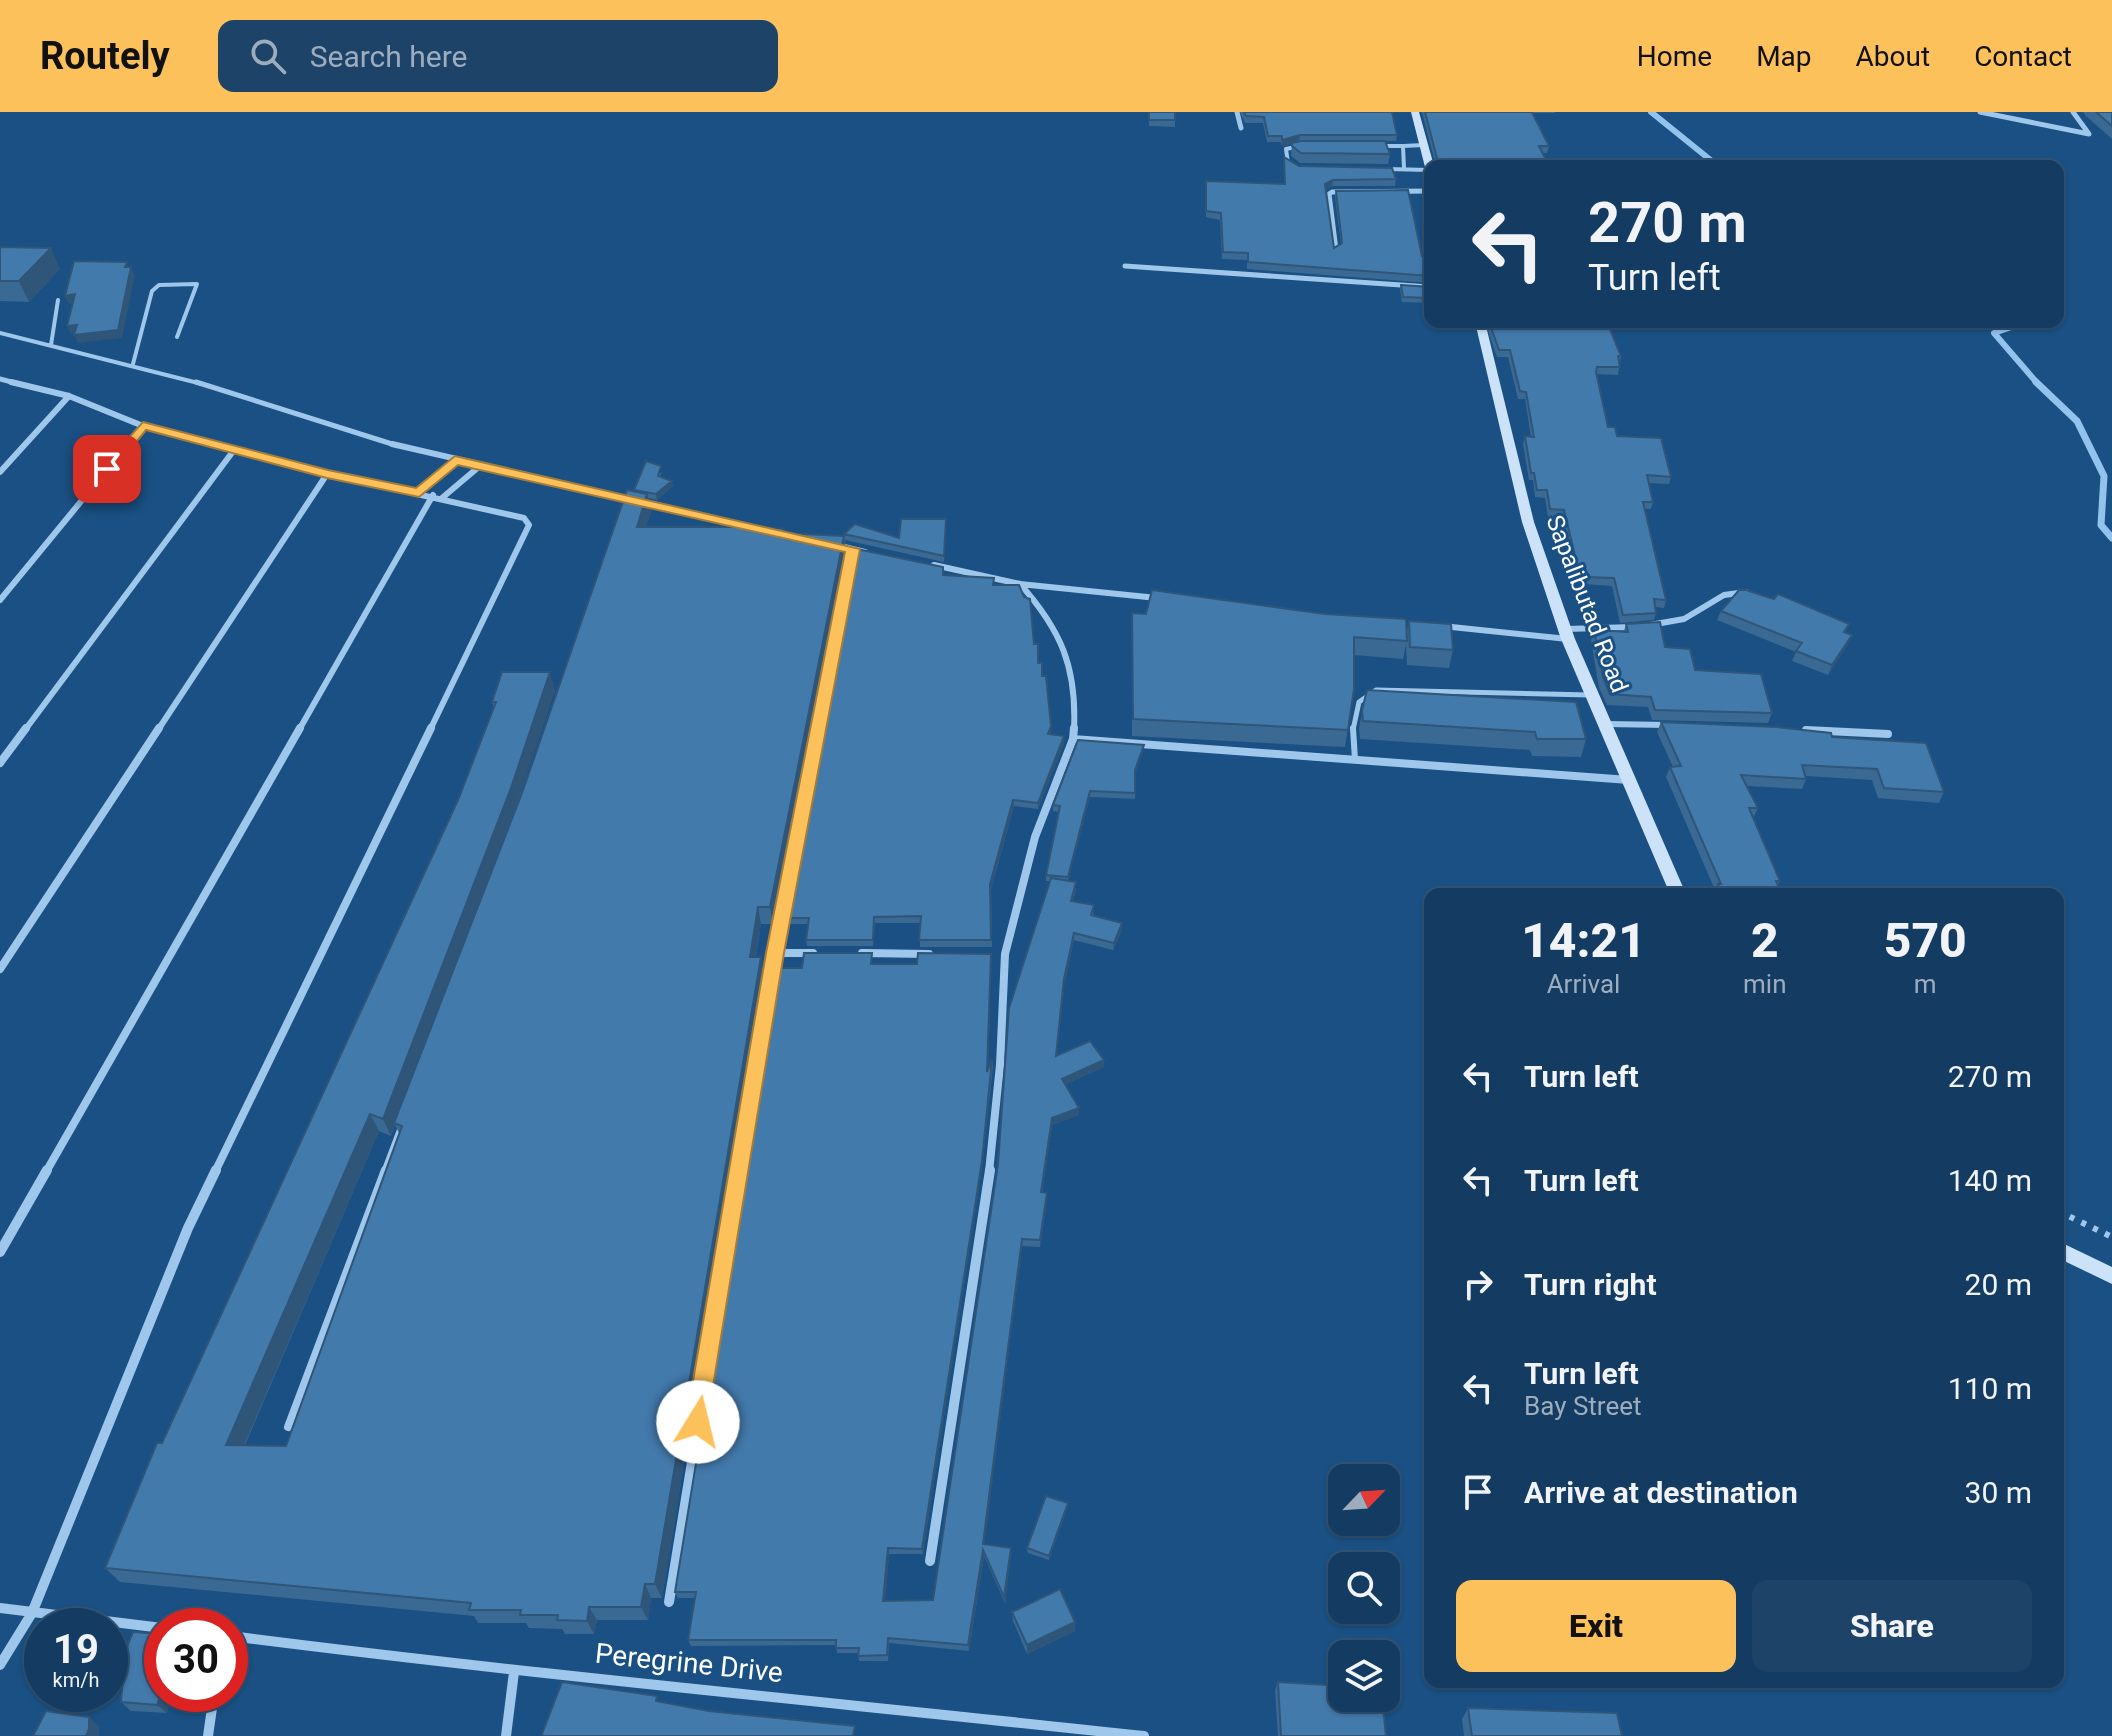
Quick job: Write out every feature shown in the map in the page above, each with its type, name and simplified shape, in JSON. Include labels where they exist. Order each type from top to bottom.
[{"type":"street","points":[[1237,112],[1241,128]]},
{"type":"street","points":[[1415,112],[1428,160]]},
{"type":"street","points":[[1980,112],[2089,134],[2073,112]]},
{"type":"street","points":[[1336,250],[1329,194],[1424,191]]},
{"type":"street","points":[[1125,266],[1424,287]]},
{"type":"street","name":"Sapalibutad Road","points":[[1481,328],[1528,522],[1567,634],[1675,888]]},
{"type":"street","points":[[0,379],[69,396],[143,426],[327,474],[438,496],[524,518],[529,525],[528,533],[318,954],[188,1228],[34,1608]]},
{"type":"street","points":[[0,472],[69,396]]},
{"type":"street","points":[[0,600],[143,426]]},
{"type":"street","points":[[392,444],[776,532]]},
{"type":"street","points":[[0,763],[234,450]]},
{"type":"street","points":[[419,492],[455,460]]},
{"type":"street","points":[[0,1252],[438,496],[481,465]]},
{"type":"street","points":[[0,969],[327,474]]},
{"type":"street","points":[[822,542],[868,552]]},
{"type":"street","points":[[669,1602],[775,953],[853,549]]},
{"type":"street","points":[[928,564],[1020,584],[1160,598]]},
{"type":"street","points":[[930,1561],[986,1207],[1000,1065],[1005,954],[1035,837],[1073,739],[1075,702],[1065,648],[1047,614],[1020,584]]},
{"type":"street","points":[[1425,625],[1567,634],[1677,622],[1697,613],[1723,592],[1743,591],[1759,596]]},
{"type":"street","points":[[1606,724],[1685,725]]},
{"type":"street","points":[[1795,730],[1888,734]]},
{"type":"street","points":[[1073,739],[1630,780]]},
{"type":"street","points":[[775,953],[821,953]]},
{"type":"street","points":[[852,953],[944,954]]},
{"type":"street","points":[[990,954],[1005,954]]},
{"type":"street","points":[[2064,1252],[2112,1276]]},
{"type":"street","points":[[0,1608],[24,1612]]},
{"type":"street","points":[[0,1665],[24,1626]]},
{"type":"street","name":"Peregrine Drive","points":[[248,1638],[514,1672],[633,1681],[1144,1736]]},
{"type":"street","points":[[506,1736],[514,1672]]},
{"type":"street","points":[[208,1736],[211,1712]]},
{"type":"lane","points":[[1379,146],[1425,145]]},
{"type":"lane","points":[[1291,167],[1286,159],[1286,149],[1315,146]]},
{"type":"lane","points":[[1403,146],[1404,168]]},
{"type":"lane","points":[[1373,169],[1424,169]]},
{"type":"lane","points":[[133,364],[152,291],[159,285],[197,284],[177,337]]},
{"type":"lane","points":[[51,345],[58,300]]},
{"type":"lane","points":[[0,333],[133,364],[392,444]]},
{"type":"lane","points":[[621,509],[623,499]]},
{"type":"lane","points":[[1355,760],[1354,715],[1361,696],[1369,691],[1592,695]]},
{"type":"lane","points":[[288,1427],[405,1117]]},
{"type":"path","points":[[2064,1214],[2112,1237]]},
{"type":"building","points":[[1149,112],[1175,112],[1175,120],[1149,120]]},
{"type":"building","points":[[1244,112],[1392,112],[1397,135],[1300,135],[1282,140],[1282,136],[1268,136],[1264,117],[1246,116]]},
{"type":"building","points":[[1425,112],[1532,112],[1549,146],[1539,146],[1546,160],[1437,160]]},
{"type":"building","points":[[2096,112],[2112,112],[2112,126]]},
{"type":"building","points":[[1385,141],[1390,154],[1301,153],[1292,143]]},
{"type":"building","points":[[1284,157],[1299,166],[1392,168],[1396,179],[1333,180],[1325,184],[1334,248],[1342,243],[1336,191],[1408,190],[1424,256],[1424,276],[1248,262],[1248,253],[1223,252],[1221,213],[1206,211],[1206,181],[1285,184]]},
{"type":"building","points":[[0,247],[51,248],[19,281],[0,281]]},
{"type":"building","points":[[74,261],[127,262],[125,267],[131,267],[118,330],[74,335],[77,325],[67,326],[75,294],[65,296]]},
{"type":"building","points":[[1401,285],[1424,287],[1424,298],[1403,297]]},
{"type":"building","points":[[1491,328],[1609,328],[1621,356],[1618,356],[1620,367],[1597,367],[1596,372],[1608,427],[1615,427],[1617,436],[1661,438],[1671,477],[1647,475],[1653,502],[1643,502],[1666,600],[1654,599],[1656,613],[1623,615],[1614,578],[1585,577],[1584,568],[1578,568],[1564,510],[1550,509],[1547,490],[1537,490],[1525,436],[1534,437],[1526,392],[1520,391],[1510,350],[1499,350]]},
{"type":"building","points":[[646,461],[661,466],[658,476],[672,481],[656,494],[634,490]]},
{"type":"building","points":[[627,490],[647,494],[637,527],[762,527],[784,529],[784,533],[844,536],[770,907],[758,907],[750,957],[761,957],[655,1584],[645,1584],[641,1607],[589,1607],[587,1621],[557,1620],[558,1615],[520,1615],[521,1610],[469,1610],[471,1603],[105,1568],[157,1443],[162,1443],[458,800],[496,702],[492,702],[502,672],[550,672],[511,788],[383,1119],[370,1114],[226,1445],[286,1446],[402,1126],[394,1123],[522,793]]},
{"type":"building","points":[[901,519],[946,519],[944,556],[844,534],[855,524],[899,538]]},
{"type":"building","points":[[857,549],[943,567],[943,575],[994,578],[993,585],[1019,585],[1024,597],[1030,599],[1034,644],[1038,644],[1042,676],[1046,676],[1051,726],[1048,734],[1064,736],[1038,803],[1013,800],[990,884],[991,940],[919,940],[921,916],[874,917],[873,940],[806,940],[809,918],[787,918]]},
{"type":"building","points":[[1152,590],[1325,614],[1406,619],[1407,641],[1354,637],[1354,689],[1348,730],[1133,719],[1132,613],[1146,614]]},
{"type":"building","points":[[1739,590],[1774,599],[1778,594],[1849,624],[1844,632],[1852,635],[1832,665],[1796,651],[1802,643],[1721,611]]},
{"type":"building","points":[[1409,621],[1451,624],[1453,650],[1410,647]]},
{"type":"building","points":[[1660,622],[1665,647],[1690,649],[1695,670],[1761,674],[1772,713],[1655,710],[1651,697],[1610,694],[1603,677],[1594,630],[1628,632],[1626,624]]},
{"type":"building","points":[[1367,690],[1576,702],[1586,739],[1537,739],[1535,732],[1363,721]]},
{"type":"building","points":[[1661,722],[1776,727],[1831,733],[1832,737],[1926,743],[1944,792],[1884,788],[1877,769],[1802,765],[1806,779],[1741,775],[1758,808],[1749,808],[1780,881],[1776,881],[1779,888],[1720,888],[1718,884],[1721,884],[1670,767],[1681,766]]},
{"type":"building","points":[[1078,740],[1144,745],[1135,770],[1135,793],[1090,791],[1068,877],[1046,875],[1060,806],[1053,805]]},
{"type":"building","points":[[1051,878],[1076,882],[1071,901],[1094,905],[1091,915],[1122,923],[1114,943],[1074,933],[1064,979],[1056,1056],[1090,1041],[1104,1060],[1062,1079],[1079,1108],[1052,1118],[1041,1192],[1047,1193],[1040,1240],[1022,1239],[983,1544],[1011,1548],[1004,1597],[983,1550],[968,1645],[888,1638],[887,1655],[858,1656],[859,1648],[836,1648],[836,1640],[688,1640],[696,1592],[675,1592],[777,968],[802,968],[804,953],[872,953],[871,964],[917,964],[918,953],[991,954],[987,1072],[992,1059],[982,1161],[922,1549],[888,1548],[883,1601],[933,1600],[998,1164],[1009,1008]]},
{"type":"building","points":[[1046,1496],[1068,1503],[1049,1556],[1027,1548]]},
{"type":"building","points":[[1060,1589],[1075,1622],[1027,1645],[1012,1612]]},
{"type":"building","points":[[133,1632],[144,1633],[144,1704],[128,1703],[128,1644]]},
{"type":"building","points":[[562,1682],[657,1696],[656,1701],[709,1711],[855,1726],[853,1736],[543,1736]]},
{"type":"building","points":[[1278,1682],[1328,1685],[1328,1712],[1383,1712],[1386,1736],[1281,1736]]},
{"type":"building","points":[[1468,1708],[1617,1713],[1622,1736],[1472,1736]]},
{"type":"building","points":[[45,1712],[89,1717],[86,1736],[33,1736]]},
{"type":"waterway","points":[[1651,112],[1711,160]]},
{"type":"waterway","points":[[2009,328],[1994,333],[2038,383]]},
{"type":"waterway","points":[[2038,383],[2077,421],[2104,476],[2101,525],[2112,538]]},
{"type":"route","points":[[107,469],[143,426],[327,474],[419,492],[455,460],[853,549],[775,953],[698,1422]]}]
